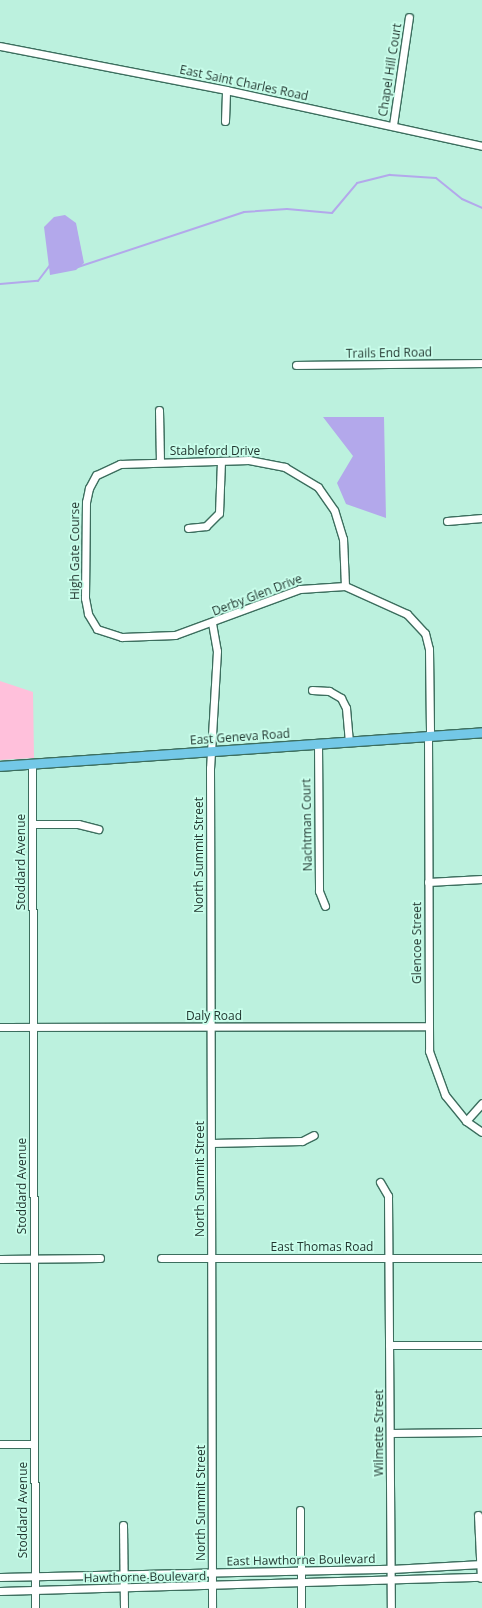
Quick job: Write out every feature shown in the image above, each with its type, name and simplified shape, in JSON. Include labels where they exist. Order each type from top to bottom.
[{"type":"main road","name":"East Geneva Road","points":[[0,766],[482,732]]},
{"type":"street","name":"Chapel Hill Court","points":[[393,125],[409,17]]},
{"type":"street","name":"East Saint Charles Road","points":[[0,46],[226,90],[393,125],[482,146]]},
{"type":"street","points":[[224,121],[226,90]]},
{"type":"street","name":"Trails End Road","points":[[296,366],[482,363]]},
{"type":"street","points":[[159,410],[160,462]]},
{"type":"street","points":[[188,528],[206,526],[219,513],[222,461]]},
{"type":"street","name":"Stableford Drive","points":[[87,493],[96,475],[111,466],[160,462],[222,461],[275,463],[294,471],[318,488],[334,510],[342,530],[345,586]]},
{"type":"street","name":"High Gate Course","points":[[87,493],[86,604],[97,629]]},
{"type":"street","points":[[447,521],[482,518]]},
{"type":"street","name":"Glencoe Street","points":[[345,586],[418,622],[429,649],[429,1051],[437,1079],[450,1103],[466,1120],[482,1132]]},
{"type":"street","name":"Derby Glen Drive","points":[[97,629],[122,637],[168,636],[212,623],[300,589],[345,586]]},
{"type":"street","name":"North Summit Street","points":[[212,623],[217,681],[210,751],[212,1608]]},
{"type":"street","points":[[312,690],[330,691],[341,698],[346,708],[349,741]]},
{"type":"street","name":"Nachtman Court","points":[[318,743],[319,891],[325,906]]},
{"type":"street","name":"Stoddard Avenue","points":[[32,764],[34,1608]]},
{"type":"street","points":[[32,824],[78,824],[98,829]]},
{"type":"street","points":[[428,882],[482,878]]},
{"type":"street","name":"Daly Road","points":[[0,1027],[428,1026]]},
{"type":"street","points":[[466,1120],[482,1103]]},
{"type":"street","points":[[210,1143],[302,1141],[314,1135]]},
{"type":"street","name":"Wilmette Street","points":[[380,1182],[388,1196],[391,1608]]},
{"type":"street","points":[[0,1259],[100,1258]]},
{"type":"street","name":"East Thomas Road","points":[[161,1258],[482,1258]]},
{"type":"street","points":[[389,1345],[482,1345]]},
{"type":"street","points":[[390,1433],[482,1432]]},
{"type":"street","points":[[0,1444],[34,1444]]},
{"type":"street","points":[[300,1510],[301,1608]]},
{"type":"street","points":[[478,1515],[481,1578]]},
{"type":"street","points":[[123,1525],[124,1608]]},
{"type":"street","name":"East Hawthorne Boulevard","points":[[0,1577],[391,1570],[481,1564]]},
{"type":"street","name":"Hawthorne Boulevard","points":[[0,1591],[391,1582],[481,1578]]},
{"type":"shaded area","points":[[65,215],[76,223],[84,263],[76,270],[50,275],[44,227],[54,217]]},
{"type":"shaded area","points":[[323,417],[384,417],[386,518],[346,504],[337,483],[353,456]]},
{"type":"shaded area","points":[[0,681],[33,692],[34,758],[0,760]]},
{"type":"waterway","points":[[78,267],[244,212],[287,209],[332,213],[357,183],[390,175],[436,178],[462,199],[482,208]]},
{"type":"waterway","points":[[0,284],[38,281],[50,265]]}]
